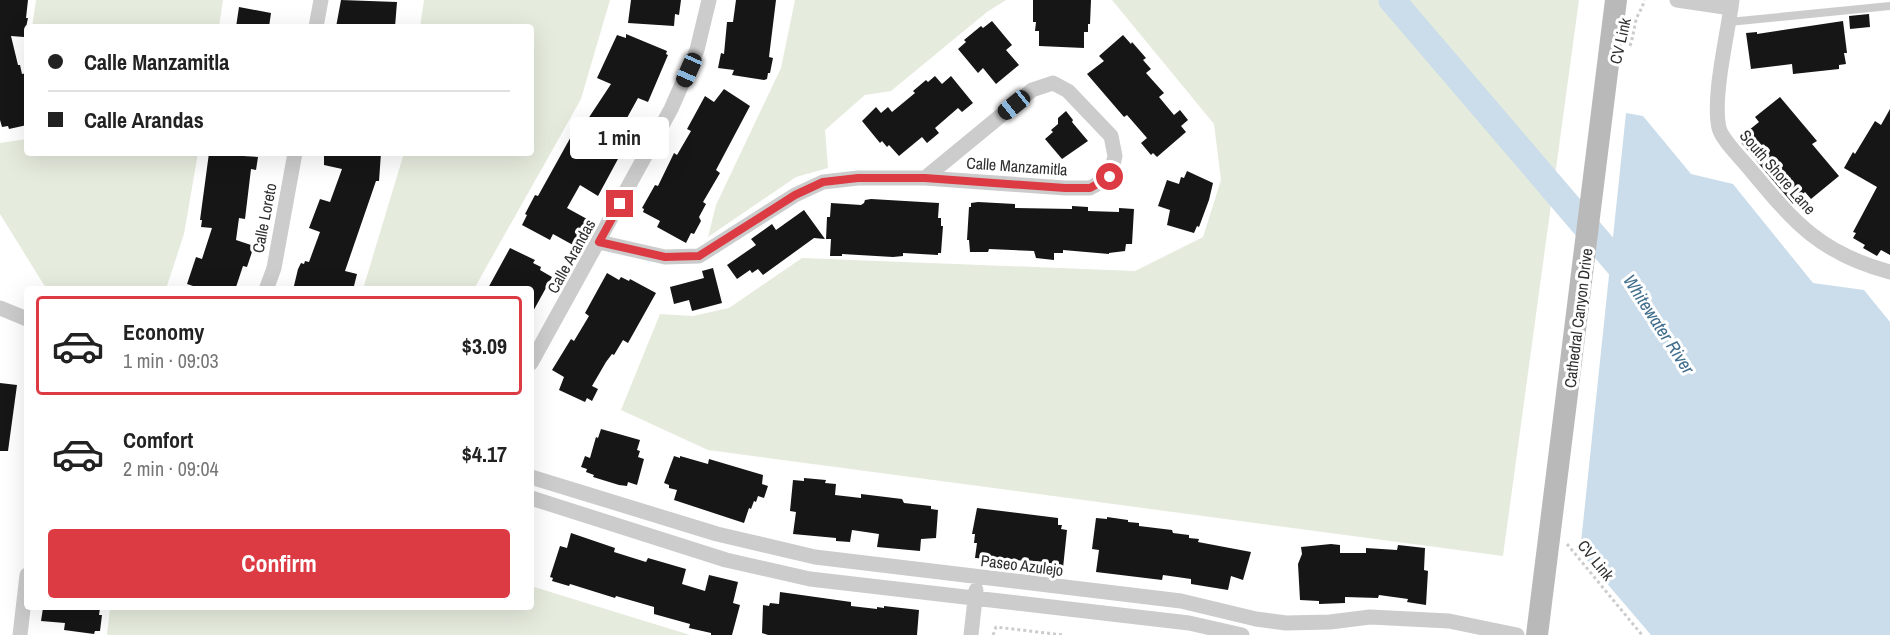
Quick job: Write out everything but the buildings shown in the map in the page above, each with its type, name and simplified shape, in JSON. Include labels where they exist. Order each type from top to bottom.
[{"type":"street","points":[[317,24],[321,0]]},
{"type":"street","name":"Calle Arandas","points":[[534,358],[671,109],[697,50],[709,0]]},
{"type":"street","name":"Cathedral Canyon Drive","points":[[1537,635],[1616,0]]},
{"type":"street","points":[[1677,0],[1731,10]]},
{"type":"street","name":"South Shore Lane","points":[[1731,10],[1717,114],[1720,131],[1736,153],[1798,224],[1823,245],[1856,261],[1890,272]]},
{"type":"street","name":"Calle Manzamitla","points":[[599,242],[665,257],[699,256],[795,195],[823,182],[858,178],[925,178],[1090,188],[1110,177],[1115,156],[1110,136],[1068,91],[1053,83],[1032,90],[925,178]]},
{"type":"street","name":"Calle Loreto","points":[[267,286],[274,268],[294,156]]},
{"type":"street","points":[[0,308],[24,318]]},
{"type":"street","name":"Paseo Azulejo","points":[[534,478],[717,534],[815,557],[1181,601],[1256,619],[1286,623],[1330,622],[1370,617],[1449,621],[1517,635]]},
{"type":"street","points":[[534,499],[726,560],[810,579],[1189,623],[1242,635]]},
{"type":"street","points":[[971,635],[978,578]]},
{"type":"street","points":[[20,635],[24,601]]},
{"type":"lane","points":[[1731,10],[1890,6]]},
{"type":"path","name":"CV Link","points":[[1628,52],[1635,32],[1636,18],[1643,7],[1644,0]]},
{"type":"path","name":"CV Link","points":[[1569,533],[1567,545],[1642,635]]},
{"type":"path","points":[[993,635],[996,627],[1063,635]]},
{"type":"shaded area","points":[[36,0],[223,0],[219,24],[32,24]]},
{"type":"shaded area","points":[[424,0],[610,0],[581,99],[476,286],[364,286],[403,156],[534,156],[534,24],[420,24]]},
{"type":"shaded area","points":[[795,0],[1006,0],[987,12],[891,91],[865,95],[825,130],[828,168],[796,177],[708,237],[716,205],[781,68]]},
{"type":"shaded area","points":[[1112,0],[1579,0],[1503,556],[708,450],[621,410],[660,314],[693,316],[729,308],[802,258],[1135,271],[1203,237],[1221,180],[1214,124]]},
{"type":"shaded area","points":[[24,139],[24,156],[197,156],[184,234],[167,286],[44,285],[0,214],[0,143]]},
{"type":"shaded area","points":[[534,587],[690,635],[107,635],[110,610],[534,610]]},
{"type":"water","points":[[1626,113],[1643,116],[1691,174],[1733,184],[1813,283],[1864,290],[1890,322],[1890,635],[1651,635],[1580,552]]},
{"type":"waterway","name":"Whitewater River","points":[[1392,0],[1635,284]]},
{"type":"route","points":[[620,204],[599,242],[665,257],[699,256],[795,195],[823,182],[858,178],[925,178],[1090,188],[1110,177]]}]
